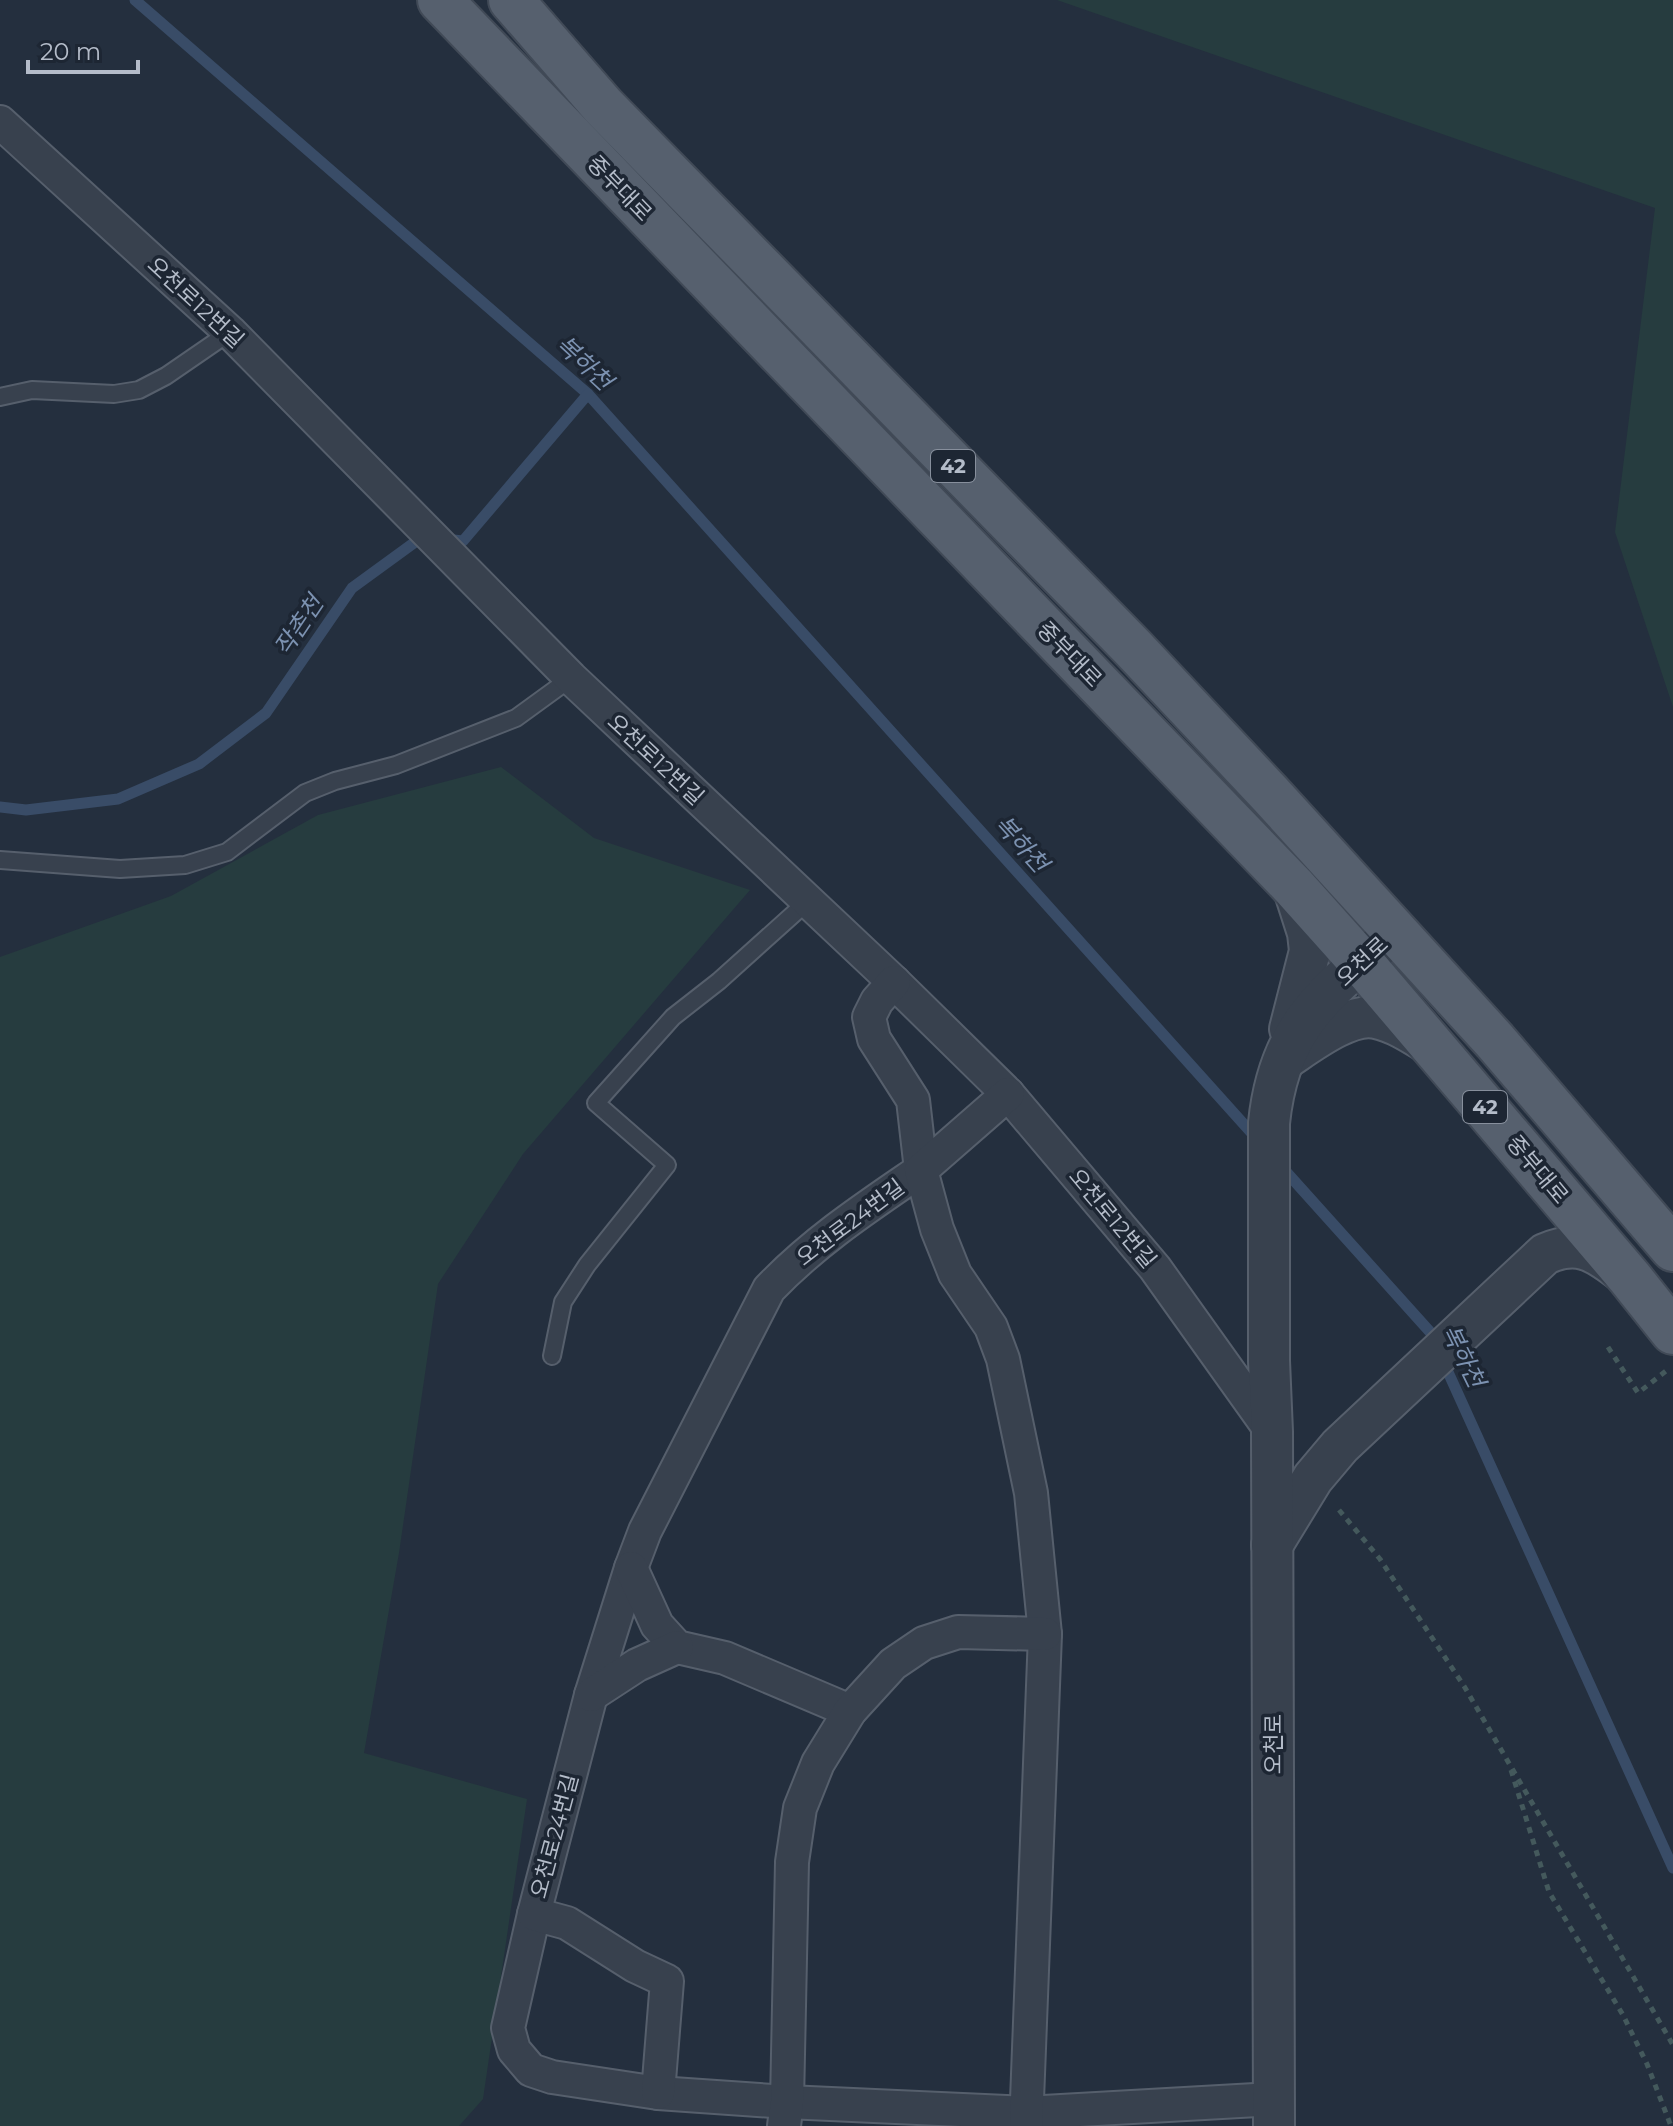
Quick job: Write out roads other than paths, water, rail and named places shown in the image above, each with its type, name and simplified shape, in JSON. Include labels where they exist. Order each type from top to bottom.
[{"type":"main road","name":"중부대로","points":[[440,0],[1293,886],[1432,1045],[1673,1332]]},
{"type":"main road","name":"중부대로","points":[[511,0],[603,106],[1133,648],[1659,1217],[1673,1249]]},
{"type":"street","name":"오천로12번길","points":[[0,122],[230,332],[571,678],[894,982],[1008,1094],[1155,1268],[1272,1432]]},
{"type":"street","points":[[1293,886],[1308,933],[1310,951],[1329,993],[1432,1045]]},
{"type":"street","name":"오천로","points":[[1274,2112],[1269,1123],[1272,1095],[1281,1062],[1292,1038],[1329,993],[1396,931]]},
{"type":"street","name":"오천로24번길","points":[[894,982],[877,1001],[869,1017],[874,1039],[913,1100],[921,1170],[838,1226],[799,1258],[769,1289],[645,1531],[591,1695],[534,1914],[508,2028],[514,2050],[531,2070],[552,2077],[786,2114],[1026,2120],[1274,2112]]},
{"type":"street","points":[[1008,1094],[921,1170],[937,1229],[955,1274],[991,1327],[1003,1359],[1031,1493],[1045,1634],[1026,2120]]},
{"type":"street","points":[[1272,1545],[1313,1478],[1340,1446],[1545,1254],[1577,1247],[1597,1252],[1630,1278]]},
{"type":"street","points":[[631,1568],[657,1625],[677,1647],[725,1658],[850,1711]]},
{"type":"street","points":[[786,2114],[792,1862],[800,1808],[818,1763],[850,1711],[893,1664],[924,1643],[958,1632],[1045,1634]]},
{"type":"street","points":[[591,1695],[637,1665],[677,1647]]},
{"type":"street","points":[[534,1914],[567,1923],[635,1966],[667,1981],[658,2093]]},
{"type":"lane","points":[[0,397],[32,390],[114,394],[139,390],[166,376],[230,332]]},
{"type":"lane","points":[[0,860],[120,869],[185,865],[227,852],[305,793],[335,781],[396,765],[516,718],[571,678]]},
{"type":"lane","points":[[552,1356],[563,1302],[587,1265],[667,1165],[596,1103],[673,1017],[719,981],[808,901]]},
{"type":"waterway","name":"복하천","points":[[135,0],[588,394],[1258,1140]]},
{"type":"waterway","name":"작촌천","points":[[444,539],[463,541],[588,394]]},
{"type":"waterway","name":"작촌천","points":[[0,807],[26,810],[118,799],[199,764],[266,713],[352,588],[422,537],[427,537]]},
{"type":"waterway","name":"복하천","points":[[1280,1165],[1431,1333],[1436,1345]]},
{"type":"waterway","name":"복하천","points":[[1443,1361],[1673,1868]]}]
